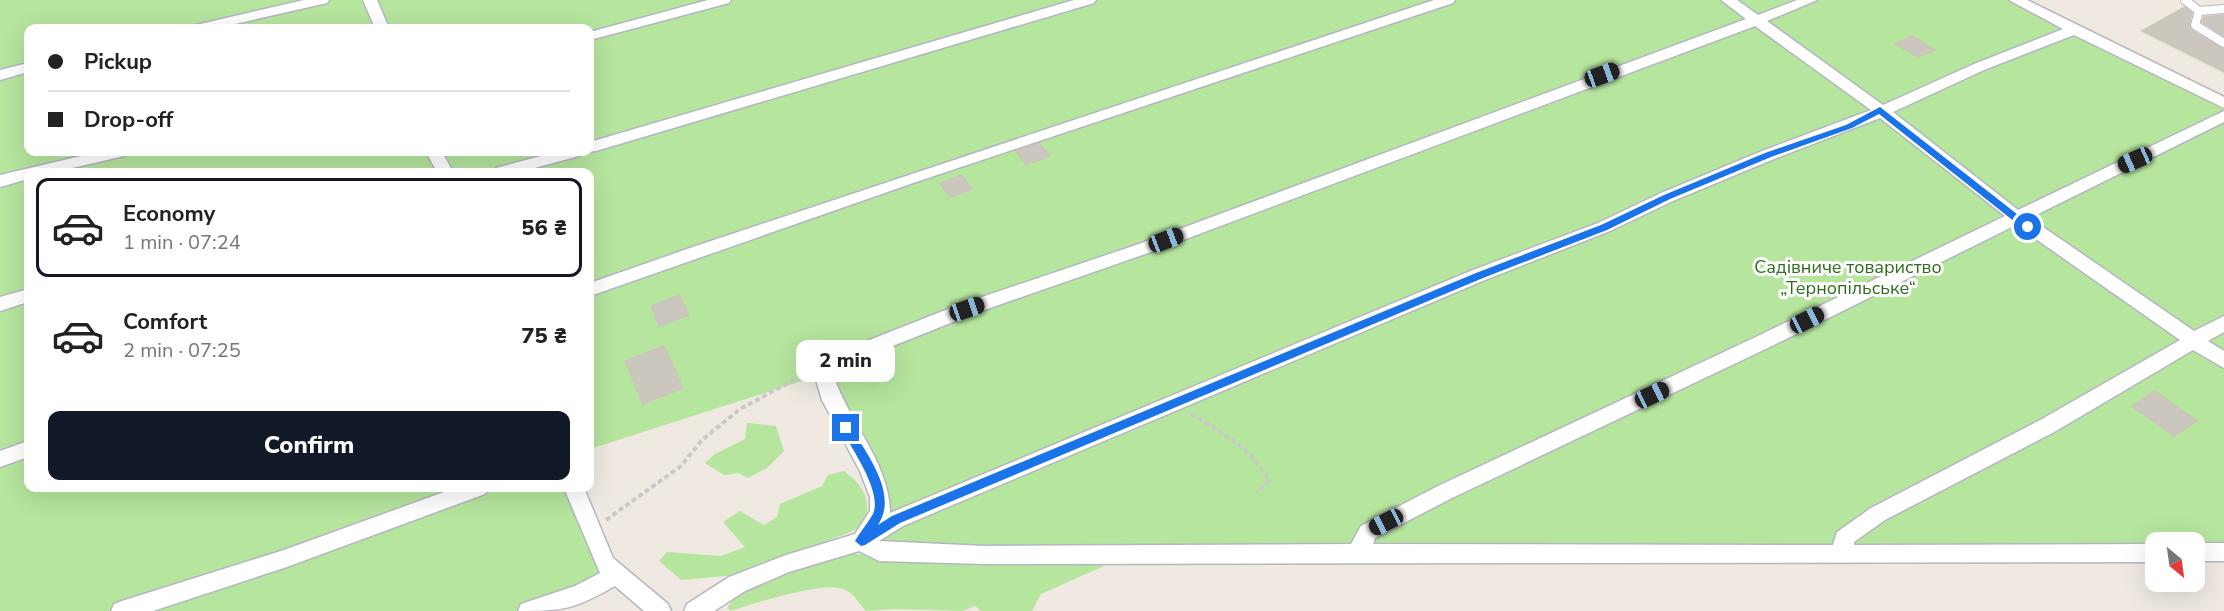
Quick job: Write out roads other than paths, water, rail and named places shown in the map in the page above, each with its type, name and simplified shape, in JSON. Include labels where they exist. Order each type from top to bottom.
[{"type":"street","points":[[218,24],[322,0]]},
{"type":"street","points":[[370,0],[380,24]]},
{"type":"street","points":[[594,35],[724,0]]},
{"type":"street","points":[[594,146],[1089,0]]},
{"type":"street","points":[[594,289],[858,195],[1279,58],[1448,0]]},
{"type":"street","points":[[1728,0],[1847,84],[2014,217],[2224,361]]},
{"type":"street","points":[[861,541],[880,513],[880,497],[870,470],[832,400],[824,376],[833,362],[967,309],[1156,244],[1810,0]]},
{"type":"street","points":[[2016,0],[2224,103]]},
{"type":"street","points":[[694,611],[737,584],[786,564],[861,541],[896,520],[1490,271],[1604,227],[1667,197],[1768,155],[1849,126],[1880,110],[2073,30]]},
{"type":"street","points":[[0,75],[24,69]]},
{"type":"street","points":[[1357,553],[1368,532],[1443,493],[1767,340],[2014,217],[2173,144],[2224,116]]},
{"type":"street","points":[[52,168],[102,156]]},
{"type":"street","points":[[516,168],[559,156]]},
{"type":"street","points":[[0,181],[24,175]]},
{"type":"street","points":[[0,304],[24,297]]},
{"type":"street","points":[[1844,555],[1844,538],[1878,514],[2049,425],[2224,324]]},
{"type":"street","points":[[0,459],[24,450]]},
{"type":"street","points":[[122,611],[284,559],[467,492]]},
{"type":"street","points":[[576,492],[605,564],[660,611]]},
{"type":"street","points":[[861,541],[879,552],[985,555],[2145,553]]},
{"type":"street","points":[[2205,552],[2224,552]]},
{"type":"street","points":[[529,611],[555,605],[617,574]]},
{"type":"lane","points":[[2185,0],[2199,11],[2224,9]]},
{"type":"lane","points":[[2199,11],[2195,25],[2224,43]]},
{"type":"park label","name":"Садівниче товариство „Тернопільське“","points":[[1848,277]]}]
